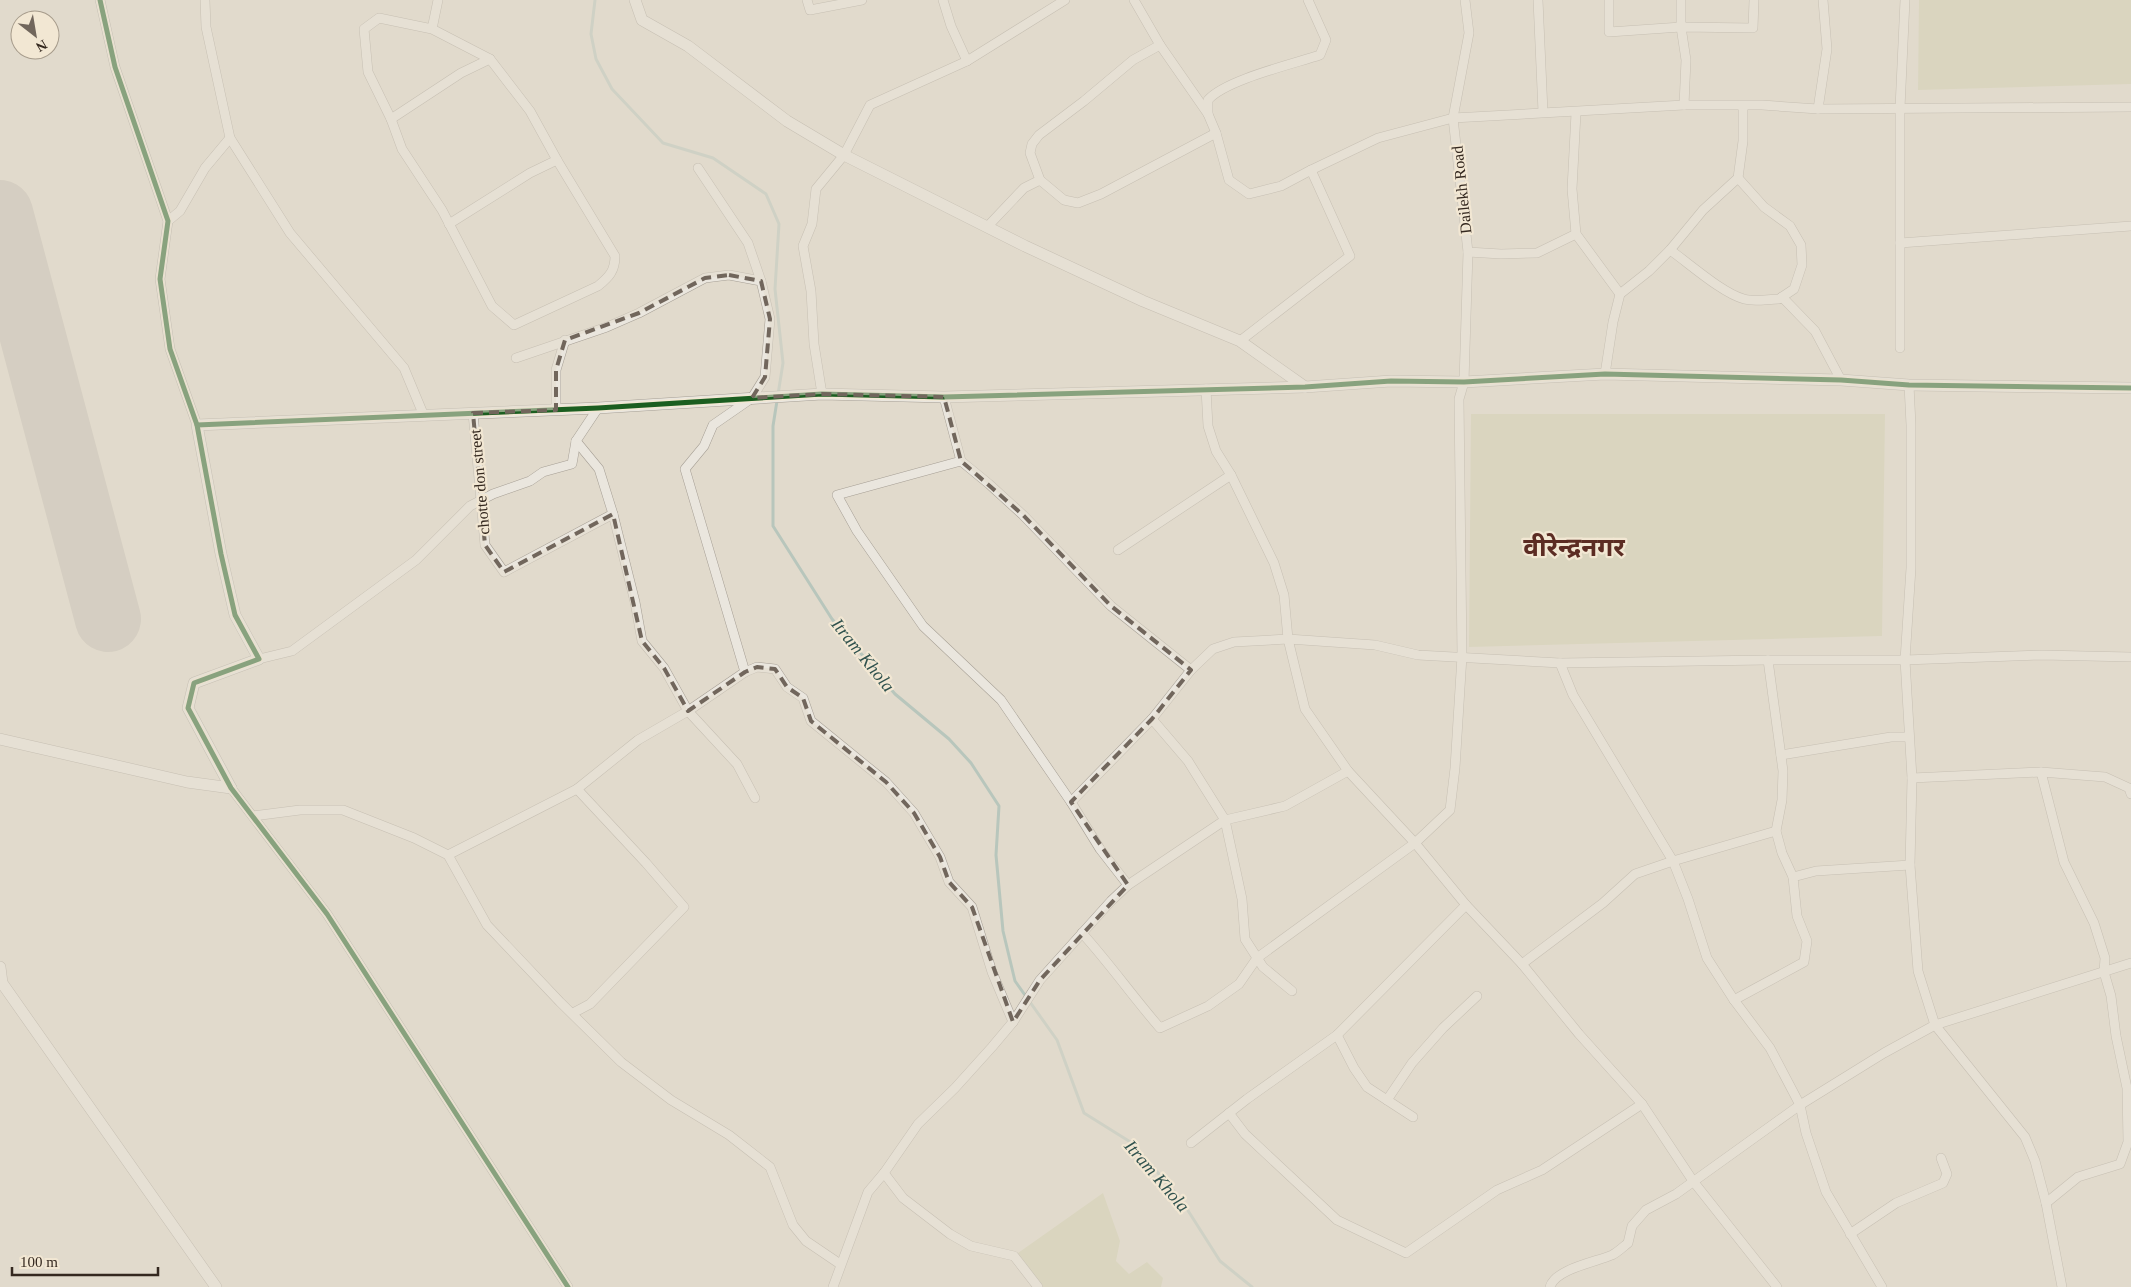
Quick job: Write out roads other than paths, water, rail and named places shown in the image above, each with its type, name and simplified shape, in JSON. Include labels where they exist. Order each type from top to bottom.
[{"type":"street","points":[[100,0],[115,67],[168,221],[160,279],[170,349],[197,425],[221,554],[235,615],[259,659]]},
{"type":"street","points":[[205,0],[206,27],[230,138],[290,233],[404,368],[424,416]]},
{"type":"street","points":[[432,29],[438,0]]},
{"type":"street","points":[[635,0],[642,20],[688,46],[787,121],[844,155],[988,226],[1024,246],[1143,301],[1240,341],[1305,386]]},
{"type":"street","points":[[807,0],[810,10],[862,0]]},
{"type":"street","points":[[943,0],[951,26],[968,61]]},
{"type":"street","points":[[822,394],[814,344],[812,291],[804,246],[812,224],[816,190],[844,155],[870,105],[968,61],[1065,0]]},
{"type":"street","points":[[1134,0],[1160,46],[1208,114],[1216,133],[1229,180],[1249,194],[1281,186],[1378,138],[1453,118],[1684,106],[1743,106],[1818,110],[2131,107]]},
{"type":"street","points":[[1208,114],[1208,100],[1214,93],[1230,84],[1320,55],[1326,40],[1308,0]]},
{"type":"street","name":"Dailekh Road","points":[[1082,933],[1108,962],[1131,995],[1160,1028],[1208,1006],[1239,984],[1257,958],[1415,843],[1450,810],[1455,768],[1462,656],[1459,399],[1464,382],[1468,252],[1453,118],[1469,33],[1465,0]]},
{"type":"street","points":[[1538,0],[1543,112]]},
{"type":"street","points":[[1609,0],[1609,32],[1681,27],[1753,28],[1754,0]]},
{"type":"street","points":[[1681,0],[1681,27],[1686,60],[1684,106]]},
{"type":"street","points":[[1818,110],[1827,49],[1824,0]]},
{"type":"street","points":[[1900,348],[1900,108],[1905,0]]},
{"type":"street","points":[[379,18],[432,29],[490,59],[530,111],[557,160],[616,256],[615,267],[608,278],[598,286],[514,324],[492,306],[449,224],[402,149],[391,119],[368,72],[364,30],[379,18]]},
{"type":"street","points":[[1160,46],[1133,60],[1039,135],[1032,144],[1030,153],[1040,180],[1064,200],[1078,203],[1101,194],[1216,133]]},
{"type":"street","points":[[391,119],[461,73],[490,59]]},
{"type":"street","points":[[1605,374],[1612,322],[1620,294],[1650,271],[1703,210],[1738,178],[1743,141],[1743,106]]},
{"type":"street","points":[[1576,113],[1572,189],[1576,234],[1620,294]]},
{"type":"street","points":[[168,221],[180,211],[205,168],[230,138]]},
{"type":"street","points":[[449,224],[530,172],[557,160]]},
{"type":"street","points":[[698,168],[748,243],[761,281],[770,319],[765,377],[757,397],[713,425],[704,446],[686,469],[745,672]]},
{"type":"street","points":[[1240,341],[1350,256],[1312,170]]},
{"type":"street","points":[[1670,250],[1715,284],[1744,299],[1778,299],[1794,289],[1802,266],[1801,245],[1790,226],[1764,207],[1738,178]]},
{"type":"street","points":[[988,226],[1024,188],[1040,180]]},
{"type":"street","points":[[1900,243],[2131,226]]},
{"type":"street","points":[[1468,252],[1537,254],[1576,234]]},
{"type":"street","points":[[516,358],[607,327],[639,313],[705,278],[729,275],[761,281]]},
{"type":"street","points":[[1782,296],[1815,331],[1840,380]]},
{"type":"street","points":[[556,410],[556,370],[565,340]]},
{"type":"street","points":[[197,425],[598,408],[822,394],[944,397],[1305,386],[1391,381],[1464,382],[1605,374],[1840,380],[1909,385],[2131,388]]},
{"type":"street","points":[[1909,385],[1911,425],[1911,568],[1904,660],[1912,778],[1910,865],[1918,971],[1936,1025],[2025,1137],[2035,1161],[2046,1202],[2062,1287]]},
{"type":"street","points":[[1206,389],[1208,426],[1216,451],[1231,475],[1274,563],[1284,595],[1288,639],[1305,709],[1348,771],[1415,843],[1466,905],[1522,964],[1579,1034],[1642,1104],[1693,1181],[1777,1287]]},
{"type":"street","points":[[944,397],[961,461],[1023,515],[1111,606],[1191,670]]},
{"type":"street","points":[[568,1287],[327,914],[231,788],[188,708],[189,697],[194,683],[259,659],[292,650],[416,560],[470,506],[493,494],[530,481],[543,472],[572,464],[576,442],[598,408]]},
{"type":"street","name":"chotte don street","points":[[473,414],[485,546],[504,572],[613,514]]},
{"type":"street","points":[[576,442],[599,469],[613,514],[635,602],[642,641],[664,668],[688,711],[737,764],[755,798]]},
{"type":"street","points":[[961,461],[838,495],[857,531],[924,626],[1001,700],[1071,802],[1100,849],[1128,885]]},
{"type":"street","points":[[1118,550],[1231,475]]},
{"type":"street","points":[[1071,802],[1152,720],[1191,670],[1213,649],[1234,642],[1288,639],[1375,645],[1418,655],[1560,662],[1904,660],[2042,655],[2131,656]]},
{"type":"street","points":[[1734,1000],[1804,962],[1806,941],[1797,916],[1793,877],[1782,853],[1776,831],[1782,800],[1783,771],[1768,660]]},
{"type":"street","points":[[1560,662],[1573,695],[1673,861],[1707,958],[1734,1000],[1770,1048],[1800,1105],[1806,1133],[1826,1192],[1882,1287]]},
{"type":"street","points":[[448,855],[577,789],[638,740],[688,711],[745,672],[757,667],[775,669],[787,687],[803,698],[811,721],[886,782],[914,813],[940,857],[948,882],[972,907],[992,972],[1013,1022]]},
{"type":"street","points":[[1152,720],[1188,762],[1225,820],[1242,899],[1245,939],[1263,966],[1292,991]]},
{"type":"street","points":[[1781,755],[1891,737],[1909,737]]},
{"type":"street","points":[[0,739],[187,782],[231,788]]},
{"type":"street","points":[[833,1287],[868,1192],[884,1173],[918,1124],[955,1088],[1013,1022],[1040,980],[1128,885],[1225,820],[1285,806],[1348,771]]},
{"type":"street","points":[[1912,778],[2041,772],[2105,777],[2129,788],[2131,794]]},
{"type":"street","points":[[2041,772],[2064,862],[2094,923],[2105,958],[2104,972],[2111,996],[2116,1036],[2127,1088],[2128,1142],[2120,1164],[2078,1176],[2046,1202]]},
{"type":"street","points":[[573,1013],[590,1004],[684,907],[646,862],[577,789]]},
{"type":"street","points":[[253,816],[300,810],[343,810],[414,838],[448,855],[488,924],[573,1013],[621,1062],[671,1100],[729,1135],[770,1167],[793,1225],[806,1242],[840,1264]]},
{"type":"street","points":[[1522,964],[1603,902],[1635,874],[1776,831]]},
{"type":"street","points":[[1793,877],[1816,871],[1910,865]]},
{"type":"street","points":[[1191,1143],[1338,1034],[1466,905]]},
{"type":"street","points":[[1550,1287],[1551,1283],[1561,1274],[1612,1254],[1628,1243],[1632,1226],[1646,1210],[1676,1194],[1800,1105],[1884,1053],[1936,1025],[2131,963]]},
{"type":"street","points":[[0,967],[2,983],[216,1287]]},
{"type":"street","points":[[1387,1100],[1412,1063],[1443,1028],[1477,996]]},
{"type":"street","points":[[1338,1034],[1354,1068],[1367,1087],[1413,1117]]},
{"type":"street","points":[[1229,1113],[1245,1134],[1337,1220],[1406,1253],[1498,1190],[1542,1170],[1642,1104]]},
{"type":"street","points":[[1850,1234],[1896,1203],[1943,1183],[1947,1174],[1941,1158]]},
{"type":"street","points":[[884,1173],[903,1198],[950,1234],[971,1246],[1014,1256],[1038,1287]]},
{"type":"waterway","name":"Itram Khola","points":[[595,0],[591,34],[596,59],[612,89],[663,143],[713,158],[766,194],[779,224],[775,289],[783,363],[773,426],[773,526],[832,619],[895,694],[949,739],[971,763],[999,806],[996,855],[1003,931],[1015,981],[1057,1040],[1084,1113],[1132,1143],[1180,1198],[1220,1261],[1252,1287]]},
{"type":"district","name":"वीरेन्द्रनगर","points":[[1574,547]]}]
